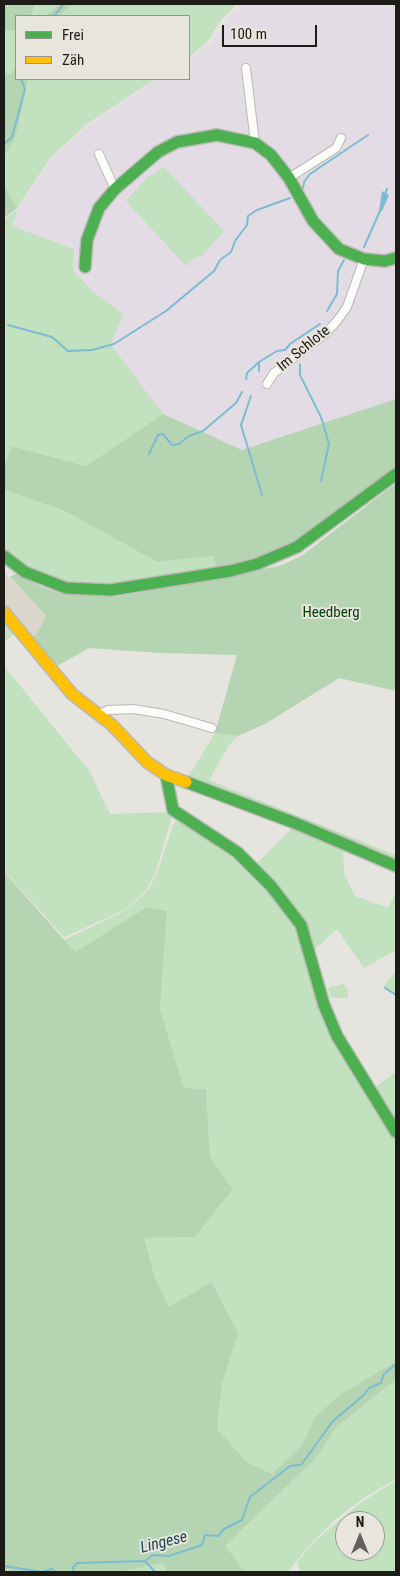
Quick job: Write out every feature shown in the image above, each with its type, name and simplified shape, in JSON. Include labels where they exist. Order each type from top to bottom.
[{"type":"street","points":[[246,68],[255,143]]},
{"type":"street","points":[[85,267],[87,240],[99,208],[115,189],[158,152],[177,142],[200,137],[217,136],[255,143],[271,155],[290,178],[313,221],[334,245],[346,253],[364,260],[385,261],[396,258]]},
{"type":"street","points":[[290,178],[336,148],[341,138]]},
{"type":"street","points":[[99,154],[115,189]]},
{"type":"street","name":"Im Schlote","points":[[267,384],[274,373],[326,333],[338,321],[347,307],[364,260]]},
{"type":"street","points":[[4,556],[25,572],[66,588],[111,590],[230,571],[258,564],[297,547],[396,474]]},
{"type":"street","points":[[4,612],[72,694],[112,725],[147,762],[166,776],[295,823],[396,866]]},
{"type":"street","points":[[98,715],[108,710],[133,709],[164,714],[212,728]]},
{"type":"street","points":[[166,776],[173,810],[237,852],[271,886],[301,925],[324,1005],[337,1036],[396,1132]]},
{"type":"shaded area","points":[[243,4],[396,4],[396,399],[242,450],[163,414],[111,345],[123,314],[91,290],[73,270],[12,226],[18,209],[51,160],[88,126],[157,80],[190,80],[190,58],[210,44],[232,13]]},
{"type":"shaded area","points":[[4,572],[46,616],[38,632],[30,639],[4,607]]},
{"type":"green space","points":[[4,4],[35,4],[31,15],[15,15],[15,30],[4,31]]},
{"type":"green space","points":[[35,4],[59,4],[47,15],[31,15]]},
{"type":"green space","points":[[59,4],[73,4],[60,15],[47,15]]},
{"type":"green space","points":[[73,4],[237,4],[222,19],[207,42],[190,56],[190,15],[60,15]]},
{"type":"green space","points":[[15,30],[15,66],[10,74],[4,75],[4,31]]},
{"type":"green space","points":[[15,66],[15,80],[28,80],[16,137],[4,156],[4,75],[11,74]]},
{"type":"green space","points":[[28,80],[153,80],[87,124],[50,158],[17,208],[4,185],[4,156],[16,137]]},
{"type":"green space","points":[[163,166],[224,231],[202,256],[196,257],[186,266],[126,201],[148,176],[154,175]]},
{"type":"green space","points":[[4,185],[17,208],[4,218]]},
{"type":"green space","points":[[18,209],[12,226],[74,249],[73,270],[91,290],[123,314],[111,345],[163,414],[86,466],[13,446],[4,467],[4,220]]},
{"type":"green space","points":[[396,399],[396,469],[307,536],[258,558],[218,569],[213,556],[157,562],[65,511],[4,490],[4,467],[12,446],[86,466],[163,414],[242,450]]},
{"type":"green space","name":"Heedberg","points":[[396,483],[396,691],[339,678],[265,724],[238,736],[215,733],[237,655],[160,653],[89,648],[55,667],[30,639],[38,632],[46,616],[10,577],[17,573],[39,586],[62,594],[114,597],[220,579],[282,565],[303,555]]},
{"type":"green space","points":[[4,490],[65,511],[157,562],[213,556],[218,569],[160,579],[110,584],[68,583],[18,563],[4,551]]},
{"type":"green space","points":[[4,617],[16,632],[4,642]]},
{"type":"green space","points":[[4,666],[90,772],[110,814],[173,812],[155,875],[146,890],[125,910],[64,937],[4,871]]},
{"type":"green space","points":[[215,733],[238,736],[229,745],[209,780],[396,855],[396,861],[242,797],[187,779]]},
{"type":"green space","points":[[179,817],[233,850],[300,926],[320,1005],[396,1137],[396,1365],[393,1363],[338,1396],[315,1417],[303,1444],[272,1474],[248,1463],[217,1429],[222,1384],[238,1333],[213,1283],[169,1307],[155,1278],[144,1238],[195,1237],[233,1189],[210,1157],[206,1089],[184,1088],[160,1009],[167,911],[147,907],[75,952],[64,940],[125,911],[147,891],[156,876],[173,825]]},
{"type":"green space","points":[[293,827],[343,848],[344,873],[355,896],[388,908],[396,892],[396,952],[394,951],[364,968],[337,929],[312,952],[303,925],[254,866]]},
{"type":"green space","points":[[4,872],[75,952],[147,907],[167,911],[160,1009],[184,1088],[206,1089],[210,1157],[233,1189],[195,1237],[144,1238],[155,1278],[169,1307],[212,1282],[238,1333],[222,1384],[217,1429],[248,1463],[272,1474],[303,1444],[315,1417],[338,1396],[393,1363],[396,1365],[396,1379],[337,1427],[315,1459],[225,1546],[245,1572],[167,1572],[163,1563],[121,1572],[4,1572]]},
{"type":"green space","points":[[396,971],[396,995],[383,987]]},
{"type":"green space","points":[[343,984],[348,990],[348,998],[331,998],[328,988]]},
{"type":"green space","points":[[396,1072],[396,1129],[373,1089]]},
{"type":"green space","points":[[396,1379],[396,1479],[362,1499],[346,1511],[335,1511],[335,1520],[316,1538],[287,1572],[245,1572],[224,1547],[315,1459],[337,1427]]},
{"type":"green space","points":[[396,1481],[396,1572],[300,1572],[297,1562],[317,1539],[335,1524],[335,1561],[385,1561],[385,1511],[351,1511],[363,1501]]},
{"type":"green space","points":[[163,1563],[167,1572],[121,1572]]},
{"type":"water","points":[[382,191],[389,195],[382,211],[379,212]]},
{"type":"waterway","points":[[55,15],[64,4]]},
{"type":"waterway","points":[[4,144],[12,137],[25,89],[21,80]]},
{"type":"waterway","points":[[303,188],[304,182],[310,174],[368,135]]},
{"type":"waterway","points":[[385,194],[387,189]]},
{"type":"waterway","points":[[8,325],[52,337],[68,351],[92,350],[114,344],[166,311],[214,271],[220,260],[231,252],[235,241],[247,225],[248,216],[257,210],[290,198]]},
{"type":"waterway","points":[[364,247],[380,211]]},
{"type":"waterway","points":[[327,311],[337,294],[338,271],[344,260]]},
{"type":"waterway","points":[[259,371],[259,362],[277,351],[285,350],[290,344],[320,324]]},
{"type":"waterway","points":[[246,379],[247,373],[259,362]]},
{"type":"waterway","points":[[300,364],[300,375],[321,417],[329,444],[321,481]]},
{"type":"waterway","points":[[149,454],[158,435],[163,434],[172,445],[179,444],[189,436],[203,431],[236,403],[242,392]]},
{"type":"waterway","points":[[251,396],[241,425],[262,495]]},
{"type":"waterway","points":[[385,988],[396,995]]},
{"type":"waterway","name":"Lingese","points":[[68,1572],[74,1572],[73,1567],[77,1563],[145,1561],[153,1555],[169,1556],[202,1545],[205,1535],[218,1536],[224,1529],[242,1520],[250,1497],[290,1466],[301,1465],[333,1421],[364,1395],[369,1388],[381,1383],[384,1374],[396,1364]]},
{"type":"waterway","points":[[145,1561],[155,1572]]},
{"type":"waterway","name":"Lingese","points":[[4,1566],[42,1572],[52,1569],[56,1572]]},
{"type":"traffic: fast","points":[[85,267],[87,240],[99,208],[115,189],[158,152],[177,142],[217,135],[255,143],[271,155],[289,178],[313,221],[339,249],[364,259],[385,261],[396,258]]},
{"type":"traffic: fast","points":[[4,556],[25,572],[66,588],[111,590],[230,571],[257,564],[297,547],[396,474]]},
{"type":"traffic: fast","points":[[166,775],[173,810],[237,852],[271,886],[301,925],[324,1005],[337,1036],[396,1132]]},
{"type":"traffic: fast","points":[[186,782],[295,823],[396,866]]},
{"type":"traffic: slow","points":[[4,612],[72,694],[112,725],[147,762],[166,775],[186,782]]}]
